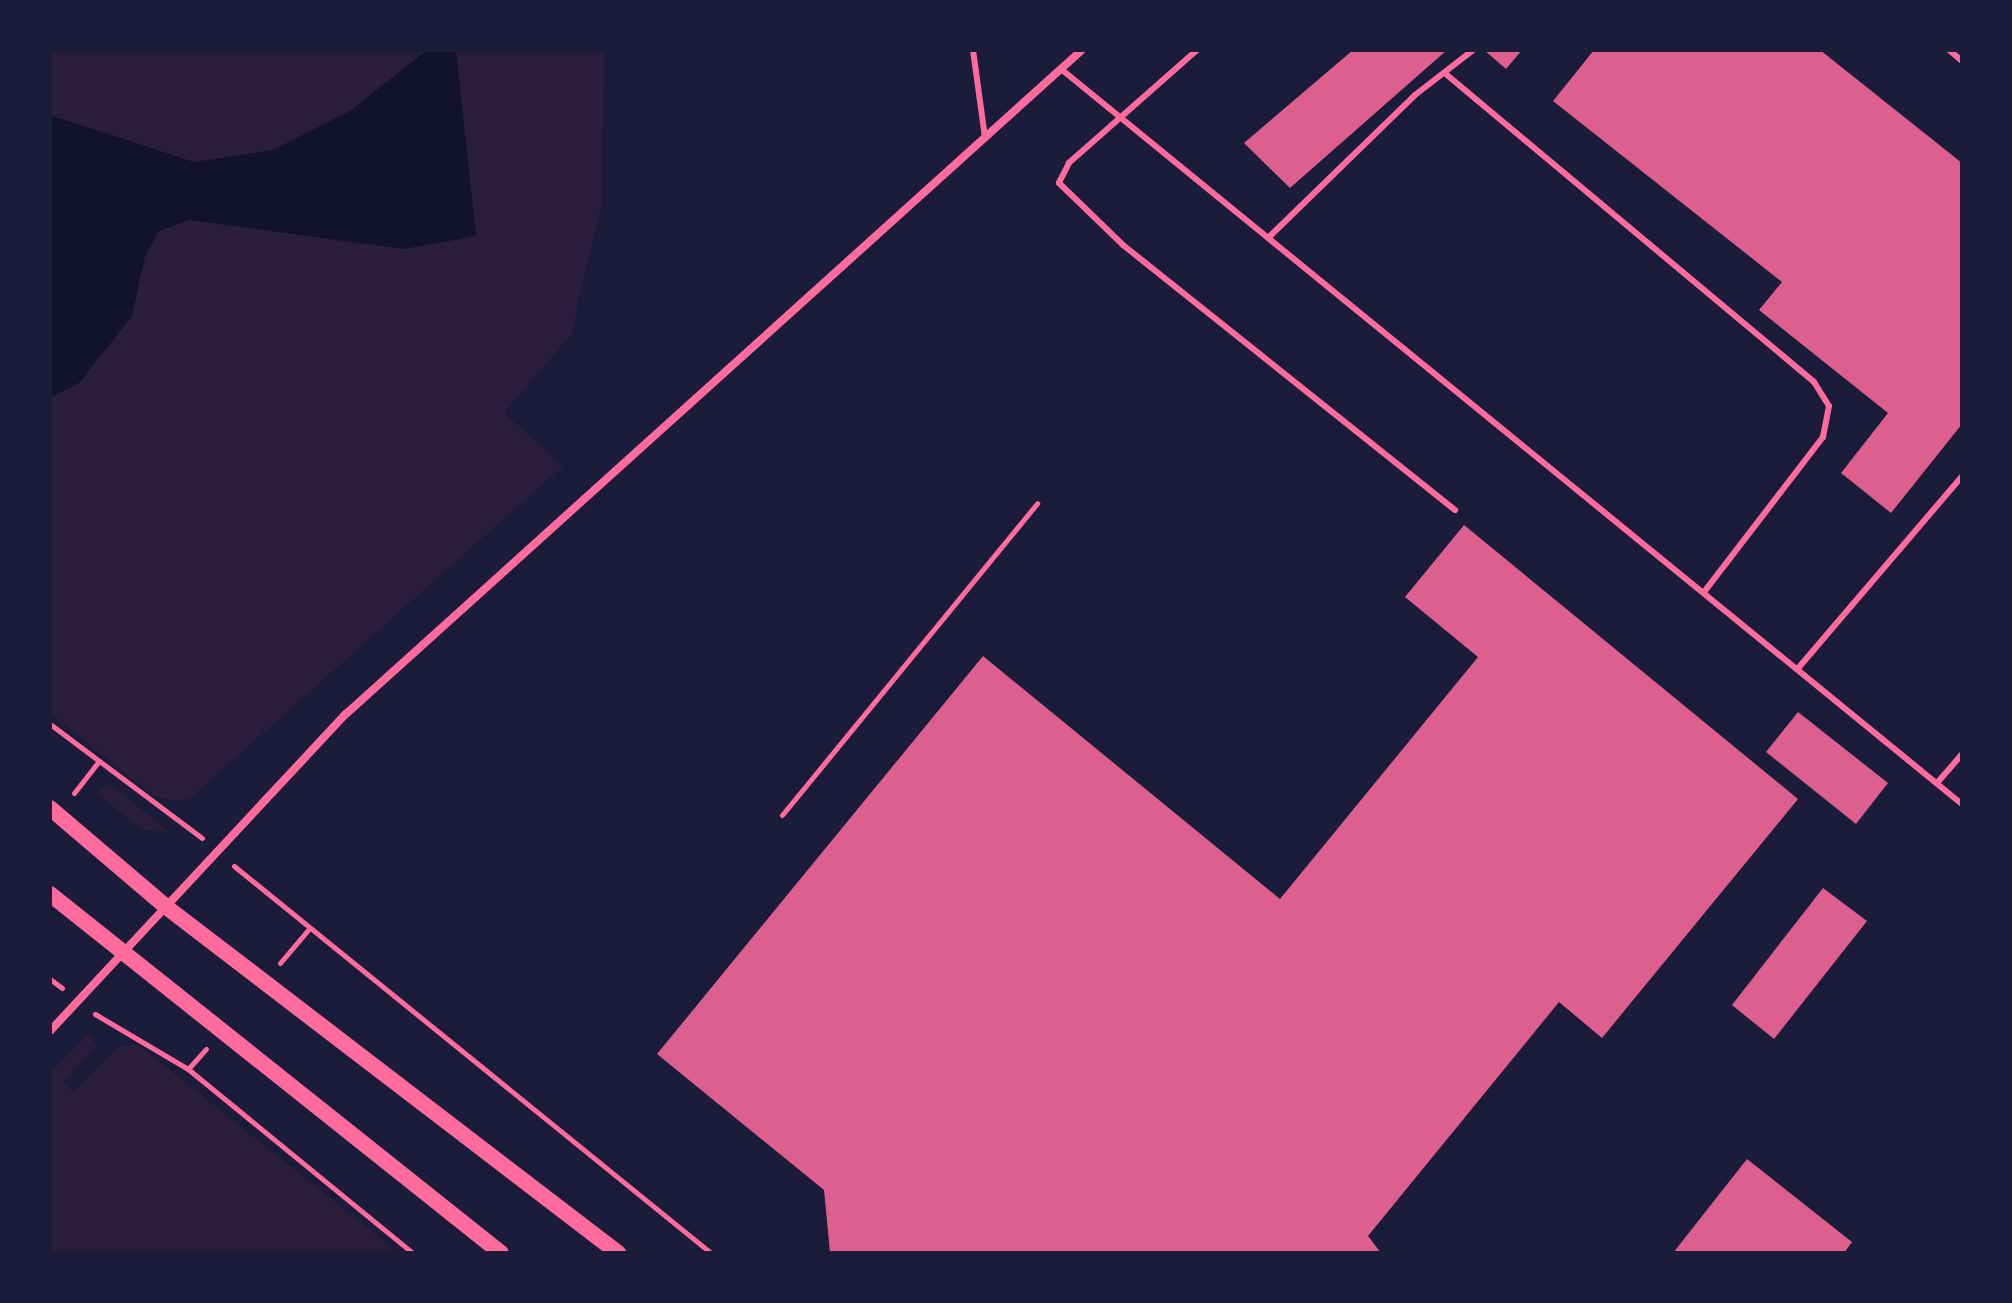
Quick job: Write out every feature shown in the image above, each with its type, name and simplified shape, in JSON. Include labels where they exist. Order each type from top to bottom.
[{"type":"main road","points":[[50,808],[165,906],[618,1253]]},
{"type":"main road","points":[[50,894],[119,955],[501,1253]]},
{"type":"street","points":[[50,1031],[346,714],[1082,50]]},
{"type":"lane","points":[[973,50],[985,139]]},
{"type":"lane","points":[[1197,50],[1069,163],[1059,183],[1066,196],[1455,510]]},
{"type":"lane","points":[[1268,238],[1415,95],[1447,75],[1473,50]]},
{"type":"lane","points":[[1949,50],[1962,61]]},
{"type":"lane","points":[[1061,69],[1123,113],[1268,238],[1800,666],[1962,804]]},
{"type":"lane","points":[[1447,75],[1814,382],[1829,406],[1823,437],[1705,591]]},
{"type":"lane","points":[[1800,666],[1962,476]]},
{"type":"lane","points":[[1937,783],[1962,754]]},
{"type":"path","points":[[782,815],[1037,503]]},
{"type":"path","points":[[50,724],[191,829]]},
{"type":"path","points":[[80,786],[98,762]]},
{"type":"path","points":[[256,885],[711,1253]]},
{"type":"path","points":[[292,949],[308,930]]},
{"type":"path","points":[[107,1024],[188,1069],[413,1253]]},
{"type":"path","points":[[188,1069],[211,1044]]},
{"type":"shaded area","points":[[50,50],[604,50],[602,202],[571,335],[504,413],[563,466],[194,795],[176,802],[153,795],[50,713]]},
{"type":"shaded area","points":[[427,50],[456,50],[476,236],[404,249],[189,220],[159,231],[145,256],[132,316],[79,383],[50,398],[50,115],[194,162],[273,150],[350,111]]},
{"type":"shaded area","points":[[110,784],[171,833],[141,829],[96,793]]},
{"type":"shaded area","points":[[89,1033],[97,1047],[63,1082],[74,1092],[116,1048],[137,1044],[399,1253],[50,1253],[50,1073]]},
{"type":"building","points":[[1353,50],[1447,50],[1290,188],[1244,143]]},
{"type":"building","points":[[1484,50],[1522,50],[1506,69]]},
{"type":"building","points":[[1594,50],[1820,50],[1962,163],[1962,424],[1891,513],[1841,473],[1888,413],[1759,310],[1782,282],[1553,101]]},
{"type":"building","points":[[1464,525],[1798,799],[1602,1038],[1559,1002],[1368,1236],[1381,1253],[830,1253],[824,1190],[657,1054],[983,656],[1280,899],[1478,657],[1405,597]]},
{"type":"building","points":[[1798,712],[1888,783],[1856,824],[1766,752]]},
{"type":"building","points":[[1823,888],[1867,921],[1774,1039],[1732,1005]]},
{"type":"building","points":[[1747,1159],[1852,1242],[1844,1253],[1673,1253]]}]
